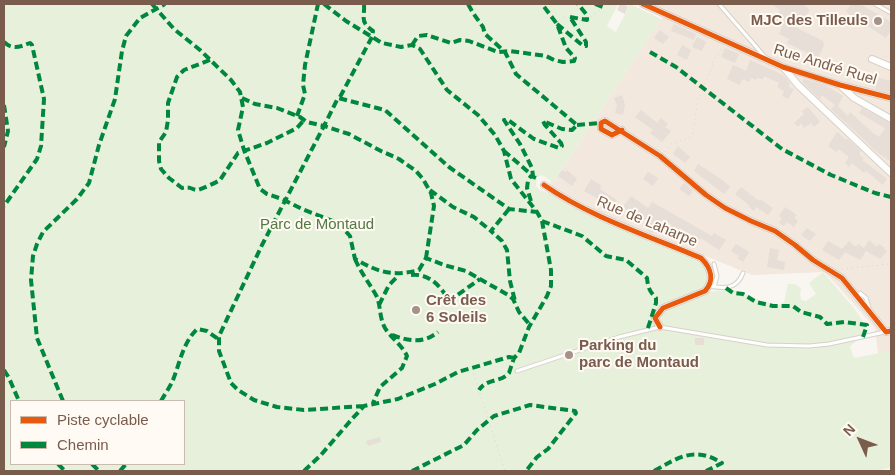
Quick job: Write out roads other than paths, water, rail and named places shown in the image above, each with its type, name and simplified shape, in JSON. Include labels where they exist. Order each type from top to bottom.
[{"type":"street","name":"Rue André Ruel","points":[[643,4],[783,67],[840,85],[891,98]]},
{"type":"street","points":[[872,59],[891,67]]},
{"type":"street","points":[[783,67],[798,84],[891,173]]},
{"type":"street","points":[[840,85],[854,98],[891,119]]},
{"type":"street","points":[[622,130],[661,157],[712,199],[751,221],[775,231],[813,260],[842,278],[869,311],[889,331]]},
{"type":"street","name":"Rue de Laharpe","points":[[544,185],[600,216],[701,258],[708,265],[711,272],[712,287]]},
{"type":"street","points":[[660,327],[655,318],[664,308],[712,287]]},
{"type":"lane","points":[[720,4],[766,60]]},
{"type":"lane","points":[[875,4],[891,13]]},
{"type":"lane","points":[[714,264],[716,276],[712,287],[726,288],[734,286],[738,283],[743,273]]},
{"type":"lane","points":[[517,372],[619,337],[660,327],[767,346],[829,344],[889,331]]},
{"type":"place","name":"MJC des Tilleuls","points":[[878,21]]},
{"type":"place","name":"Crêt des 6 Soleils","points":[[416,310]]},
{"type":"place","name":"Parking du parc de Montaud","points":[[569,355]]},
{"type":"park label","name":"Parc de Montaud","points":[[317,225]]}]
